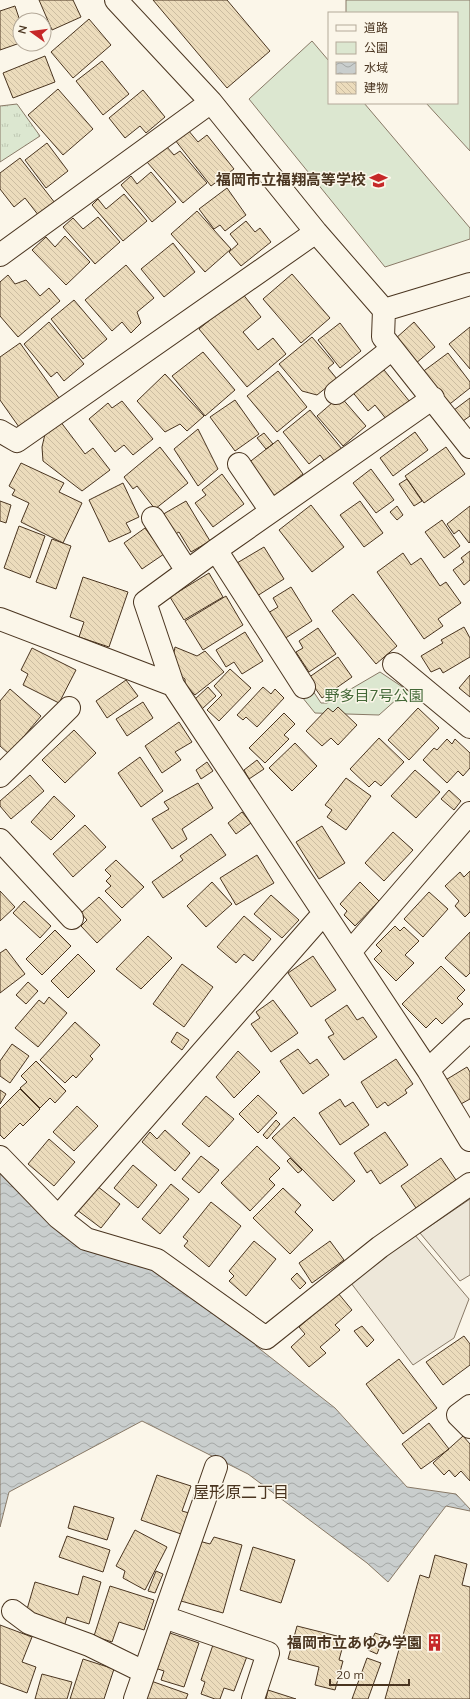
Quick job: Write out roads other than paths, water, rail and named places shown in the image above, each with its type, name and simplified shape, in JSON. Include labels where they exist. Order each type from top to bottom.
[{"type":"street","points":[[116,0],[211,102],[316,232],[384,310],[383,337],[433,398],[470,447]]},
{"type":"street","points":[[0,255],[211,102]]},
{"type":"street","points":[[0,431],[17,441],[316,232]]},
{"type":"street","points":[[384,310],[470,284]]},
{"type":"street","points":[[336,393],[392,349]]},
{"type":"street","points":[[433,398],[216,550],[145,602],[173,685],[428,1070],[470,1140]]},
{"type":"street","points":[[239,464],[271,512]]},
{"type":"street","points":[[153,518],[187,571]]},
{"type":"street","points":[[216,550],[304,687]]},
{"type":"street","points":[[0,619],[173,685]]},
{"type":"street","points":[[394,664],[470,727]]},
{"type":"street","points":[[0,776],[69,708]]},
{"type":"street","points":[[350,952],[470,813]]},
{"type":"street","points":[[0,840],[72,918]]},
{"type":"street","points":[[58,1217],[324,913]]},
{"type":"street","points":[[428,1070],[470,1030]]},
{"type":"street","points":[[0,1157],[58,1217],[86,1239],[157,1260],[266,1338],[380,1247],[470,1184]]},
{"type":"street","points":[[470,1406],[458,1415],[470,1427]]},
{"type":"street","points":[[135,1699],[216,1467]]},
{"type":"street","points":[[12,1611],[29,1623],[89,1645],[144,1672]]},
{"type":"street","points":[[164,1616],[268,1653],[253,1699]]},
{"type":"water","points":[[0,1170],[50,1219],[153,1265],[259,1339],[256,1346],[335,1408],[407,1487],[456,1494],[470,1509],[470,1511],[446,1506],[388,1582],[367,1563],[248,1474],[142,1421],[9,1492],[0,1527]]},
{"type":"place","name":"福岡市立福翔高等学校","points":[[379,180]]},
{"type":"place","name":"福岡市立あゆみ学園","points":[[435,1643]]},
{"type":"district","name":"屋形原二丁目","points":[[241,1492]]},
{"type":"park label","name":"野多目7号公園","points":[[374,696]]}]
